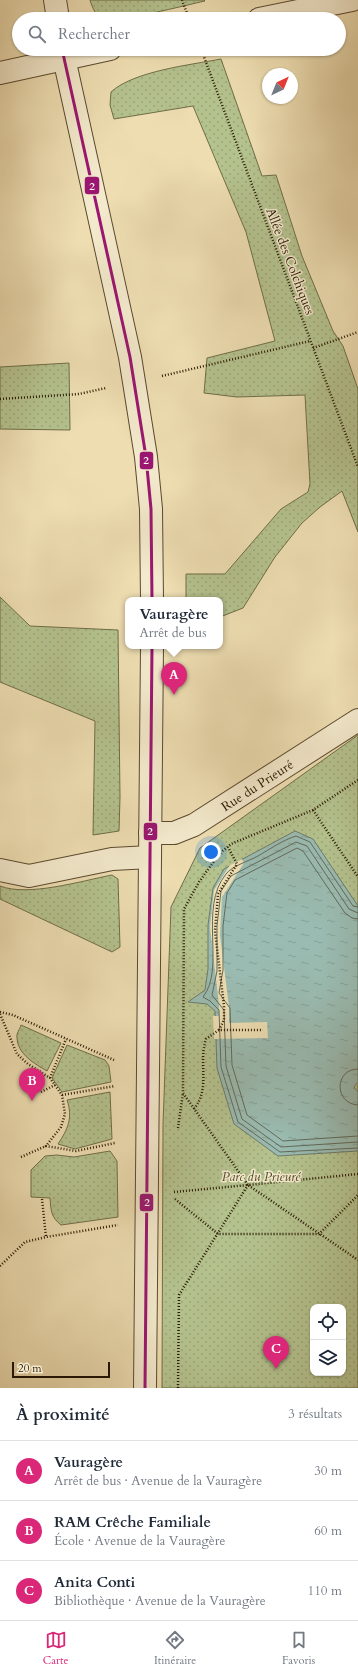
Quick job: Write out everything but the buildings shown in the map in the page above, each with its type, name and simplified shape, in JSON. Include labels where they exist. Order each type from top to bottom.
[{"type":"street","points":[[55,0],[57,12]]},
{"type":"street","points":[[294,12],[352,0]]},
{"type":"street","points":[[0,73],[55,56]]},
{"type":"street","points":[[62,56],[130,357],[137,399],[151,509],[152,597]]},
{"type":"street","points":[[145,1388],[152,649]]},
{"type":"street","name":"Rue du Prieuré","points":[[150,833],[166,834],[188,828],[358,720]]},
{"type":"street","points":[[0,870],[29,876],[112,859],[150,857]]},
{"type":"path","points":[[182,0],[186,12]]},
{"type":"path","name":"Allée des Colchiques","points":[[203,56],[358,467]]},
{"type":"path","points":[[313,348],[358,332]]},
{"type":"path","points":[[162,376],[310,341]]},
{"type":"path","points":[[0,399],[79,394],[108,388]]},
{"type":"path","points":[[177,1131],[183,1093],[184,909],[199,882],[220,853],[231,844],[313,810],[358,780]]},
{"type":"path","points":[[313,810],[358,877]]},
{"type":"path","points":[[227,838],[231,844]]},
{"type":"path","points":[[194,1109],[199,1103],[204,1090],[206,1039],[219,1030],[224,1020],[224,1006],[215,931],[218,894],[237,864],[228,847]]},
{"type":"path","points":[[0,1013],[13,1015],[114,1060]]},
{"type":"path","points":[[0,1013],[17,1054],[28,1064],[50,1078],[62,1095],[65,1114],[61,1127],[46,1146],[21,1157]]},
{"type":"path","points":[[219,1030],[263,1030]]},
{"type":"path","points":[[50,1078],[66,1039]]},
{"type":"path","points":[[41,1092],[55,1085]]},
{"type":"path","points":[[62,1095],[115,1086]]},
{"type":"path","points":[[183,1093],[248,1185],[358,1260]]},
{"type":"path","points":[[46,1146],[76,1151],[115,1143]]},
{"type":"path","points":[[168,1193],[358,1174]]},
{"type":"path","points":[[178,1388],[179,1295],[248,1185]]},
{"type":"path","points":[[173,1197],[218,1234],[319,1234],[358,1195]]},
{"type":"path","points":[[42,1199],[46,1237]]},
{"type":"path","points":[[0,1266],[25,1242],[46,1237],[123,1225]]},
{"type":"green space","points":[[90,0],[205,1],[158,12],[95,12]]},
{"type":"green space","points":[[221,59],[262,176],[276,175],[302,256],[333,331],[343,346],[358,389],[358,532],[342,491],[320,507],[302,523],[275,557],[243,608],[223,616],[223,597],[186,597],[186,574],[225,574],[281,509],[308,492],[310,484],[305,395],[237,397],[204,393],[207,358],[275,341],[246,232],[193,106],[114,119],[110,105],[111,92],[134,79],[163,70]]},
{"type":"green space","points":[[69,363],[70,430],[0,429],[0,367]]},
{"type":"green space","points":[[0,597],[30,626],[118,630],[119,831],[93,835],[95,721],[0,682]]},
{"type":"green space","name":"Parc du Prieuré","points":[[358,735],[358,1388],[162,1388],[163,1124],[171,907],[200,848]]},
{"type":"green space","points":[[112,875],[118,879],[120,947],[112,952],[0,899],[0,886],[25,890],[40,889]]},
{"type":"green space","points":[[21,1025],[61,1043],[47,1071],[28,1058],[20,1048],[17,1036]]},
{"type":"green space","points":[[67,1045],[105,1060],[109,1066],[111,1082],[62,1092],[52,1078]]},
{"type":"green space","points":[[110,1092],[112,1139],[75,1149],[58,1144],[67,1128],[70,1112],[67,1100]]},
{"type":"green space","points":[[110,1151],[117,1161],[118,1217],[61,1225],[52,1213],[50,1198],[31,1197],[31,1170],[45,1156],[57,1155],[74,1157]]},
{"type":"water","points":[[295,831],[313,839],[358,906],[358,1082],[354,1087],[358,1092],[358,1151],[278,1156],[234,1124],[217,1068],[215,1011],[207,1004],[188,1002],[205,990],[208,969],[208,925],[213,888],[224,869]]},
{"type":"pier","points":[[242,859],[244,863],[222,897],[220,935],[229,1007],[229,1023],[267,1022],[268,1038],[214,1039],[213,1016],[219,1016],[219,1005],[210,927],[214,890],[230,865]]},
{"type":"transit line","name":"2","points":[[64,56],[130,357],[146,457],[151,509],[152,597]]},
{"type":"transit line","name":"2","points":[[145,1388],[152,649]]},
{"type":"place","name":"Vauragère","points":[[174,695]]},
{"type":"place","name":"RAM Crêche Familiale","points":[[32,1101]]},
{"type":"place","name":"Anita Conti","points":[[276,1369]]}]
